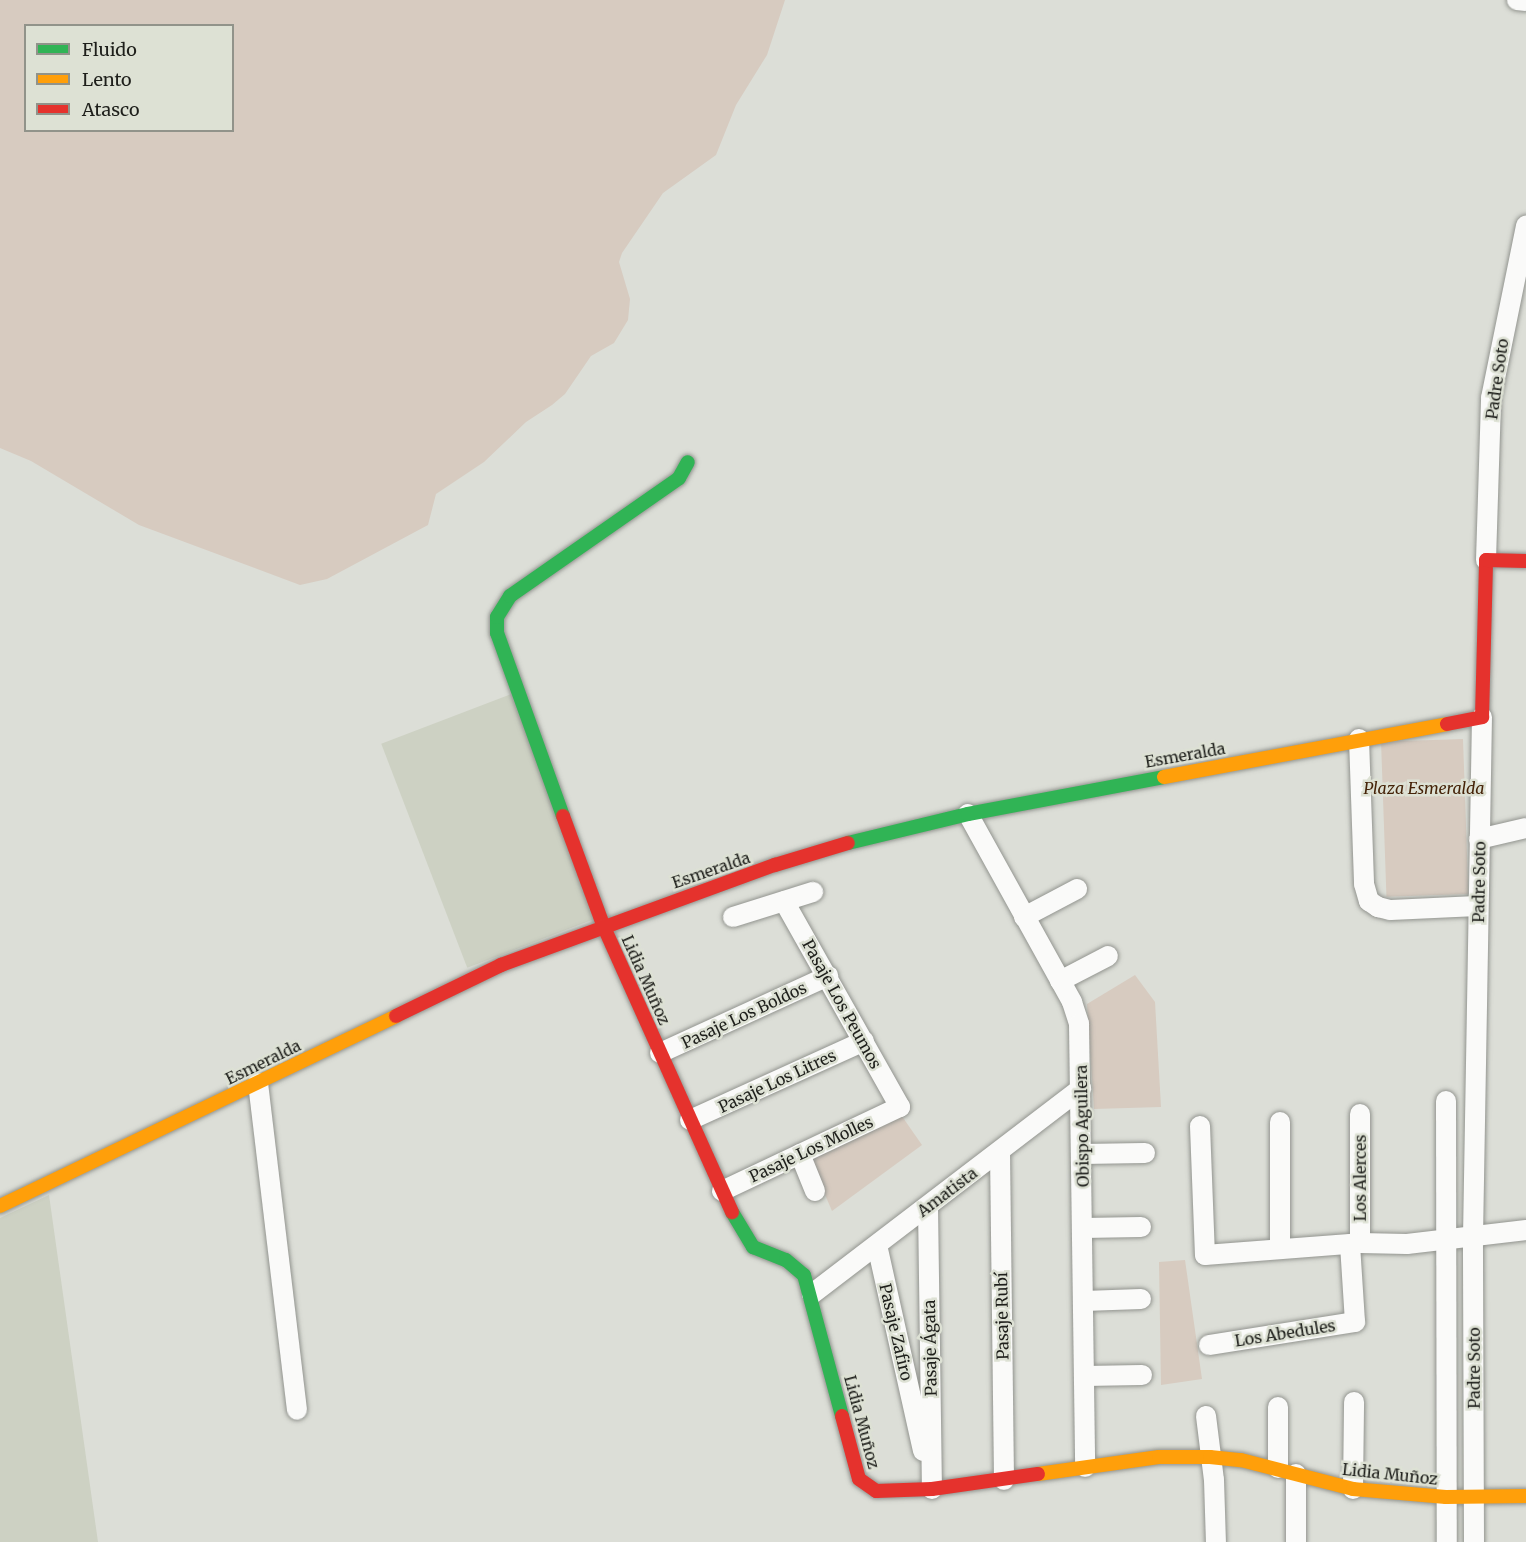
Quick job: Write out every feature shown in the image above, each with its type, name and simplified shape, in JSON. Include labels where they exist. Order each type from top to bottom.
[{"type":"street","points":[[1517,0],[1526,1]]},
{"type":"street","name":"Padre Soto","points":[[1472,1541],[1474,1497],[1473,1237],[1479,838],[1491,398],[1526,226]]},
{"type":"street","name":"Lidia Muñoz","points":[[688,462],[678,478],[510,596],[497,617],[497,633],[603,925],[722,1191],[753,1247],[786,1260],[804,1275],[812,1294],[860,1479],[876,1491],[932,1489],[1159,1457],[1210,1457],[1287,1471],[1353,1489],[1446,1497],[1526,1496]]},
{"type":"street","points":[[1486,561],[1526,561]]},
{"type":"street","name":"Esmeralda","points":[[0,1206],[501,965],[603,925],[813,853],[968,814],[1359,738],[1482,717]]},
{"type":"street","points":[[1359,738],[1364,884],[1369,901],[1377,908],[1390,910],[1478,906]]},
{"type":"street","name":"Obispo Aguilera","points":[[968,814],[1060,981],[1079,1024],[1082,1088],[1085,1467]]},
{"type":"street","points":[[1479,838],[1526,828]]},
{"type":"street","points":[[1024,917],[1077,889]]},
{"type":"street","points":[[733,917],[813,892]]},
{"type":"street","name":"Pasaje Los Peumos","points":[[784,901],[900,1107]]},
{"type":"street","points":[[1060,981],[1108,956]]},
{"type":"street","name":"Pasaje Los Boldos","points":[[660,1053],[828,976]]},
{"type":"street","name":"Pasaje Los Litres","points":[[690,1120],[864,1041]]},
{"type":"street","points":[[258,1083],[297,1410]]},
{"type":"street","name":"Amatista","points":[[812,1294],[1082,1088]]},
{"type":"street","name":"Padre Soto","points":[[1446,1101],[1447,1542]]},
{"type":"street","name":"Pasaje Los Molles","points":[[722,1191],[900,1107]]},
{"type":"street","name":"Los Alerces","points":[[1355,1243],[1360,1114]]},
{"type":"street","points":[[1280,1122],[1280,1249]]},
{"type":"street","points":[[1200,1126],[1204,1255],[1355,1243],[1407,1244],[1526,1230]]},
{"type":"street","name":"Pasaje Rubí","points":[[1000,1152],[1004,1479]]},
{"type":"street","points":[[1082,1154],[1145,1153]]},
{"type":"street","points":[[800,1154],[815,1191]]},
{"type":"street","name":"Pasaje Ágata","points":[[928,1206],[932,1489]]},
{"type":"street","points":[[1083,1228],[1141,1227]]},
{"type":"street","name":"Los Abedules","points":[[1209,1346],[1355,1322],[1355,1243]]},
{"type":"street","name":"Pasaje Zafiro","points":[[877,1245],[932,1489]]},
{"type":"street","points":[[1084,1301],[1141,1299]]},
{"type":"street","points":[[1084,1376],[1143,1375]]},
{"type":"street","points":[[1353,1489],[1354,1402]]},
{"type":"street","points":[[1278,1407],[1296,1542]]},
{"type":"street","points":[[1206,1416],[1216,1542]]},
{"type":"shaded area","points":[[511,694],[597,918],[467,968],[381,744]]},
{"type":"shaded area","points":[[49,1195],[98,1542],[0,1542],[0,1218]]},
{"type":"green space","points":[[0,0],[785,0],[767,55],[736,105],[716,155],[663,193],[622,253],[619,262],[630,299],[628,320],[614,343],[591,356],[565,394],[526,422],[484,462],[436,494],[428,525],[327,579],[300,585],[139,525],[31,461],[0,448]]},
{"type":"green space","name":"Plaza Esmeralda","points":[[1463,739],[1468,894],[1386,897],[1381,742]]},
{"type":"green space","points":[[1135,975],[1155,1002],[1161,1107],[1094,1109],[1087,1004]]},
{"type":"green space","points":[[899,1112],[922,1145],[832,1211],[808,1155]]},
{"type":"green space","points":[[1185,1260],[1202,1379],[1161,1385],[1159,1262]]},
{"type":"traffic: fast","points":[[563,816],[497,633],[497,617],[510,596],[679,478],[688,462]]},
{"type":"traffic: fast","points":[[848,843],[968,814],[1164,777]]},
{"type":"traffic: fast","points":[[732,1212],[753,1247],[786,1260],[804,1275],[842,1416]]},
{"type":"traffic: slow","points":[[1164,777],[1447,724]]},
{"type":"traffic: slow","points":[[0,1206],[396,1016]]},
{"type":"traffic: slow","points":[[1038,1474],[1159,1457],[1210,1457],[1241,1460],[1353,1489],[1446,1497],[1526,1496]]},
{"type":"traffic: jam","points":[[1447,724],[1482,717],[1486,560],[1526,561]]},
{"type":"traffic: jam","points":[[563,816],[603,925],[732,1212]]},
{"type":"traffic: jam","points":[[396,1016],[501,965],[775,865],[848,843]]},
{"type":"traffic: jam","points":[[842,1416],[859,1479],[876,1491],[932,1489],[1038,1474]]}]
